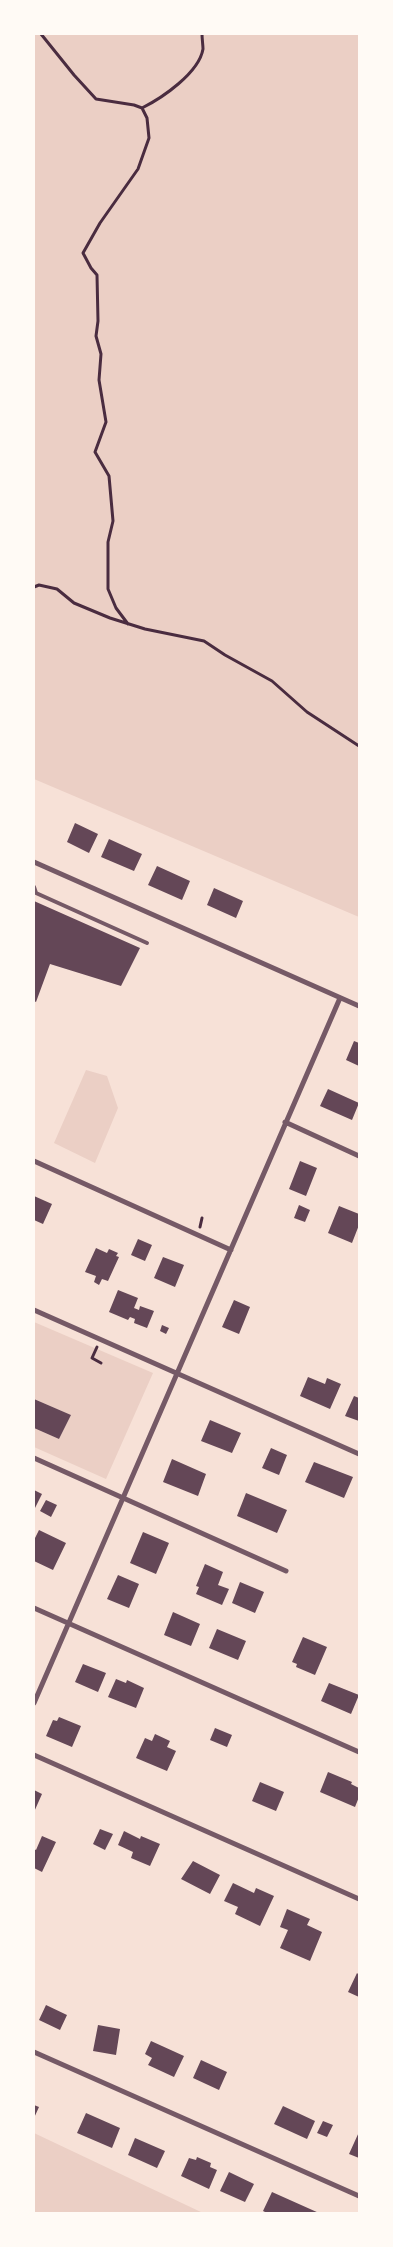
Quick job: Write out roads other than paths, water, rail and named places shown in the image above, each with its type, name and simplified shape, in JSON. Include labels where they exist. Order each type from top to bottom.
[{"type":"street","points":[[34,862],[359,1006]]},
{"type":"street","points":[[34,1704],[340,998]]},
{"type":"street","points":[[285,1122],[359,1156]]},
{"type":"street","points":[[34,1161],[231,1250]]},
{"type":"street","points":[[34,1310],[359,1454]]},
{"type":"street","points":[[34,1458],[286,1571]]},
{"type":"street","points":[[34,1608],[359,1752]]},
{"type":"street","points":[[34,1755],[359,1899]]},
{"type":"street","points":[[34,2052],[359,2196]]},
{"type":"lane","points":[[34,887],[36,893],[147,944]]}]
